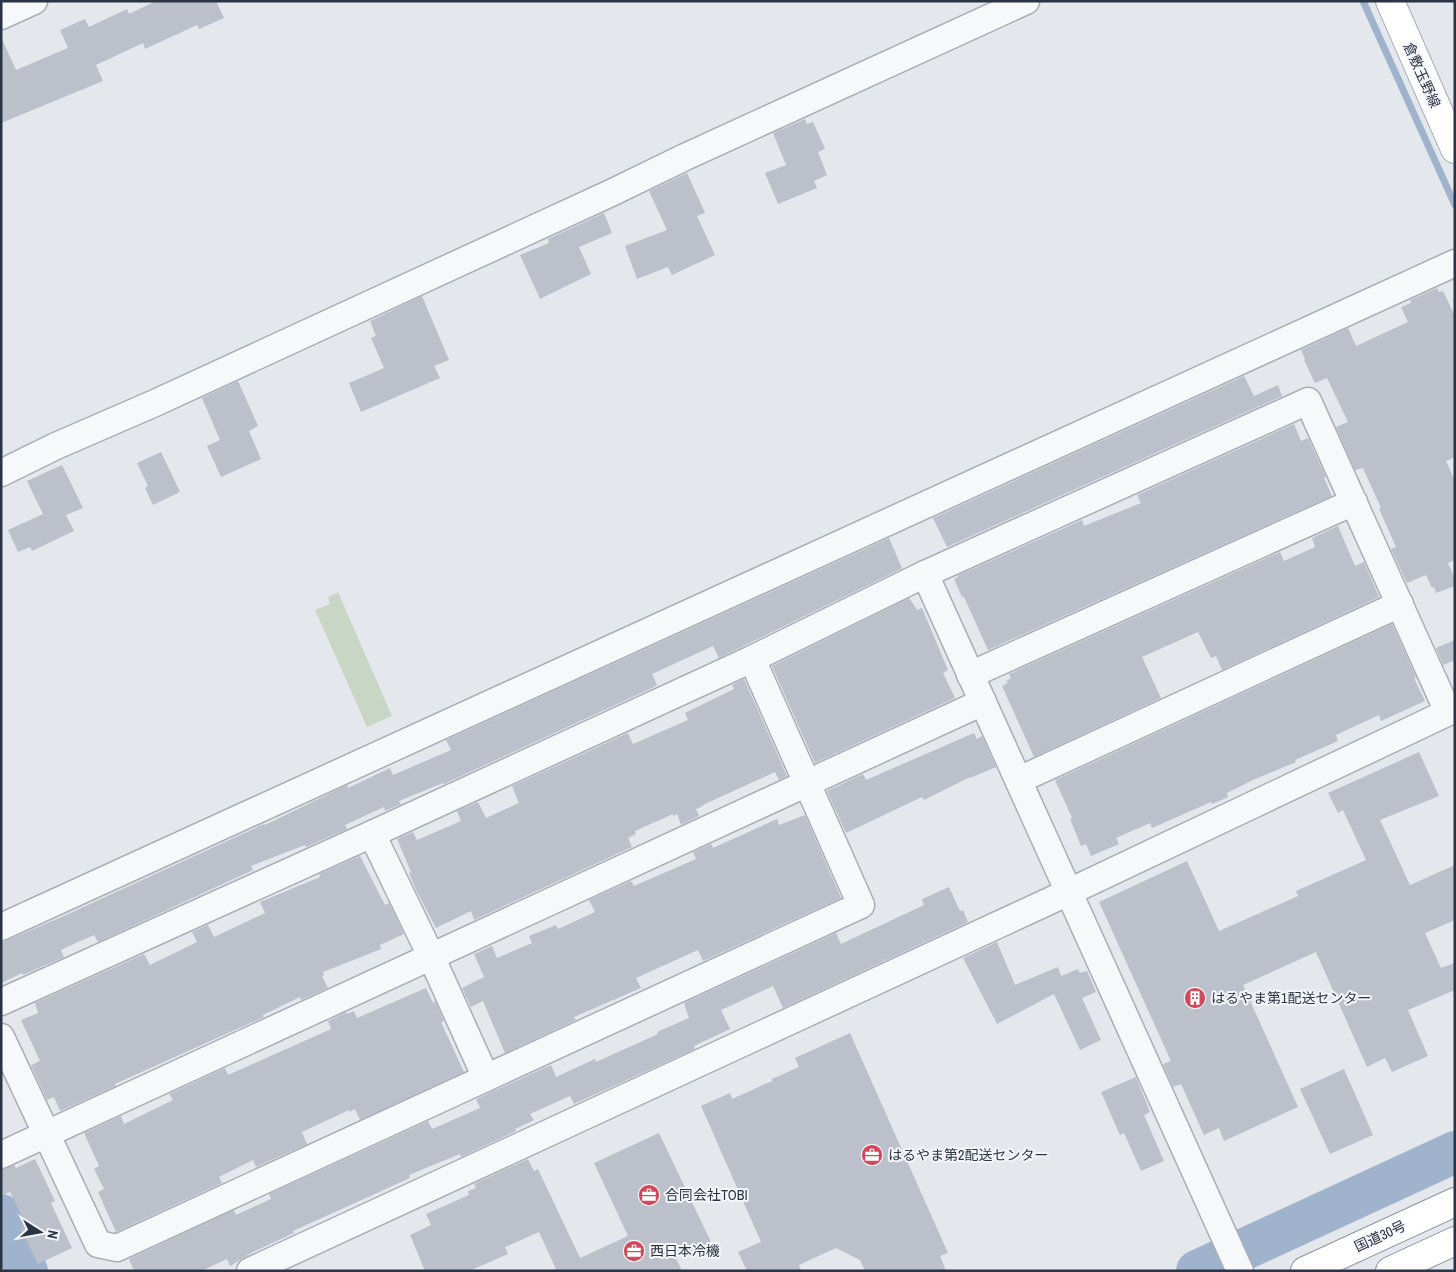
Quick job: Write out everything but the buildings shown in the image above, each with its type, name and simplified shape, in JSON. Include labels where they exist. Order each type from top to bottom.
[{"type":"main road","name":"倉敷玉野線","points":[[1390,1],[1455,148]]},
{"type":"main road","name":"国道30号","points":[[1305,1271],[1455,1202]]},
{"type":"main road","points":[[1390,1271],[1455,1241]]},
{"type":"street","points":[[1,16],[34,1]]},
{"type":"street","points":[[1,473],[56,446],[155,403],[1026,1]]},
{"type":"street","points":[[1,927],[1455,263]]},
{"type":"street","points":[[1,1002],[752,660],[925,574],[1308,400],[1400,604],[1451,710],[1070,892],[250,1271]]},
{"type":"street","points":[[970,675],[1354,502]]},
{"type":"street","points":[[925,574],[1236,1261]]},
{"type":"street","points":[[1019,780],[1400,604]]},
{"type":"street","points":[[1,1037],[98,1244],[117,1248],[861,905],[752,660]]},
{"type":"street","points":[[1,1155],[983,702]]},
{"type":"street","points":[[372,834],[431,956],[486,1078]]},
{"type":"green space","points":[[338,592],[392,716],[367,727],[315,610],[330,604],[328,597]]},
{"type":"waterway","points":[[1363,1],[1455,205]]},
{"type":"waterway","points":[[1197,1271],[1455,1152]]},
{"type":"waterway","points":[[1,1215],[27,1271]]},
{"type":"place","name":"はるやま第1配送センター","points":[[1195,998]]},
{"type":"place","name":"はるやま第2配送センター","points":[[872,1155]]},
{"type":"place","name":"合同会社TOBI","points":[[649,1195]]},
{"type":"place","name":"西日本冷機","points":[[634,1251]]}]
